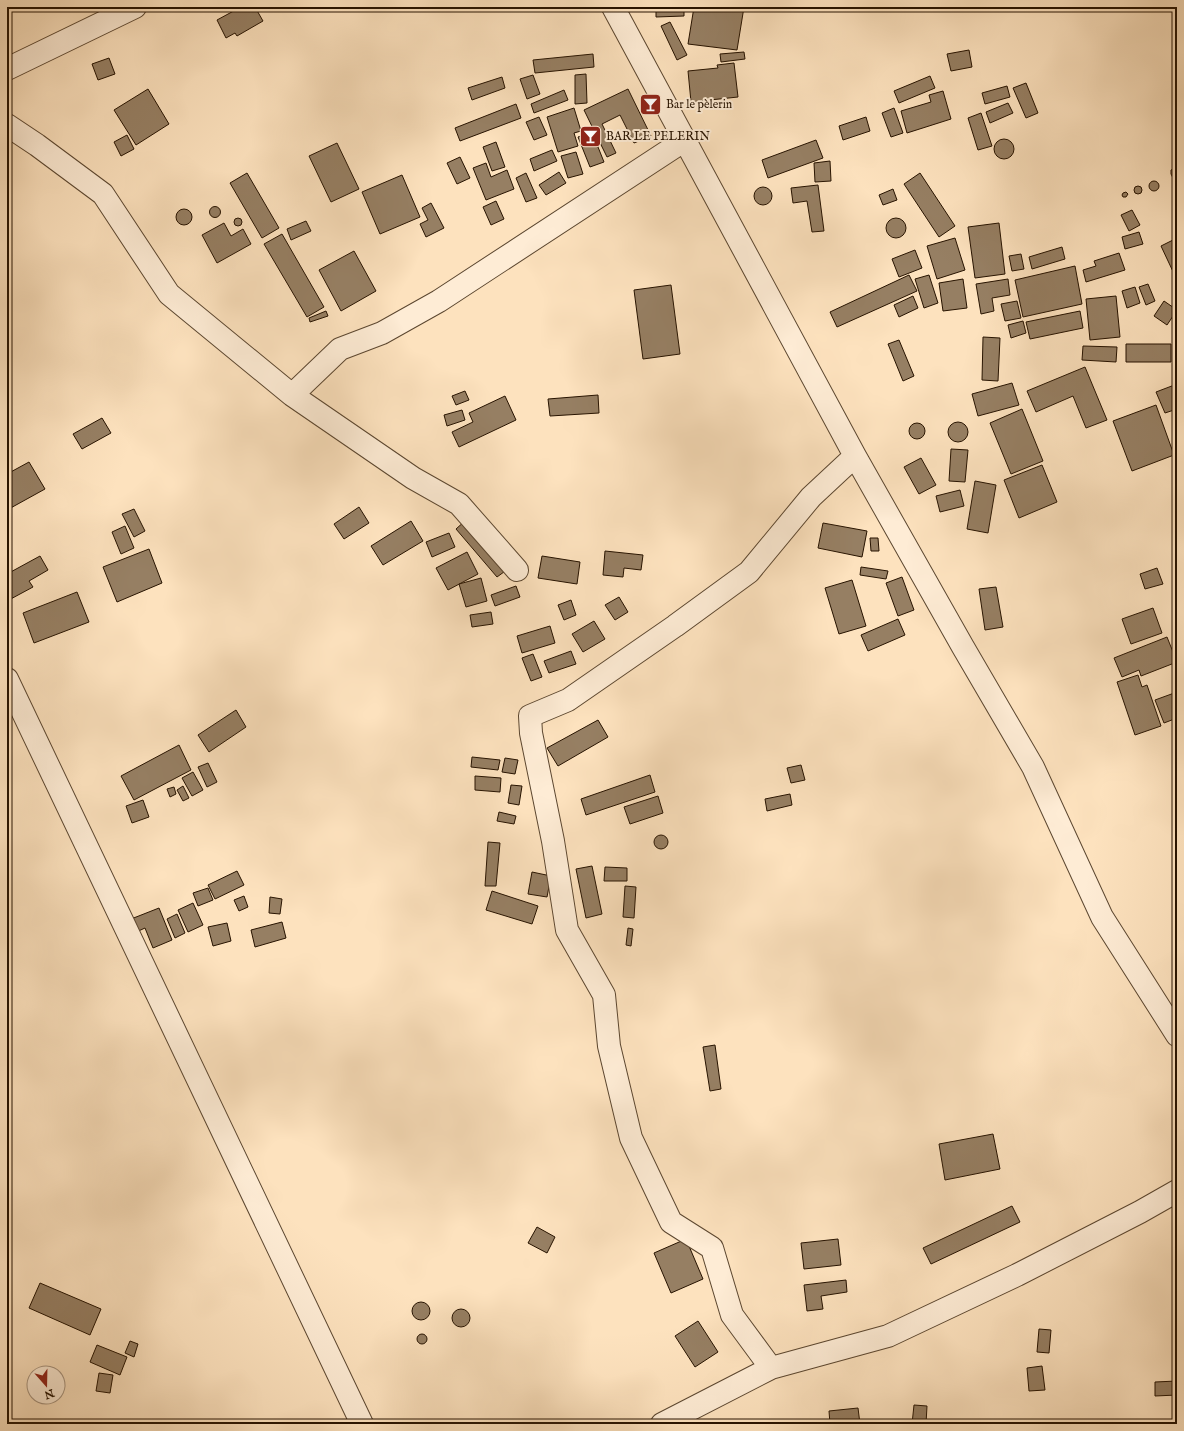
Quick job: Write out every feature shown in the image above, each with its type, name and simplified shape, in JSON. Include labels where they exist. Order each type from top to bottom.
[{"type":"street","points":[[7,69],[135,7]]},
{"type":"street","points":[[613,7],[855,456],[1033,767],[1102,917],[1177,1036]]},
{"type":"street","points":[[7,125],[103,194],[169,294],[292,395],[413,478],[459,504],[517,570]]},
{"type":"street","points":[[292,395],[340,349],[382,333],[439,301],[685,140]]},
{"type":"street","points":[[771,1368],[732,1315],[712,1248],[671,1222],[631,1138],[609,1046],[604,995],[567,930],[553,841],[531,733],[530,716],[568,700],[675,626],[748,572],[811,497],[855,456]]},
{"type":"street","points":[[7,680],[362,1424]]},
{"type":"street","points":[[662,1424],[771,1368],[888,1336],[1017,1275],[1140,1212],[1177,1191]]},
{"type":"building","points":[[241,7],[255,7],[263,21],[237,36],[235,33],[226,38],[217,20]]},
{"type":"building","points":[[656,7],[684,7],[684,16],[656,17]]},
{"type":"building","points":[[694,7],[744,7],[737,50],[688,44]]},
{"type":"building","points":[[670,22],[687,55],[677,60],[661,26]]},
{"type":"building","points":[[969,50],[972,67],[951,71],[947,54]]},
{"type":"building","points":[[744,52],[745,59],[721,62],[720,54]]},
{"type":"building","points":[[593,54],[594,67],[535,73],[533,60]]},
{"type":"building","points":[[109,58],[115,74],[98,80],[92,64]]},
{"type":"building","points":[[734,63],[738,97],[691,102],[688,71],[718,68],[717,65]]},
{"type":"building","points":[[586,74],[587,103],[575,104],[575,75]]},
{"type":"building","points":[[533,75],[540,94],[527,99],[520,79]]},
{"type":"building","points":[[930,76],[935,88],[899,103],[894,91]]},
{"type":"building","points":[[502,77],[505,88],[472,100],[468,88]]},
{"type":"building","points":[[1026,83],[1038,113],[1026,118],[1013,88]]},
{"type":"building","points":[[1007,86],[1010,97],[985,104],[982,93]]},
{"type":"building","points":[[148,89],[169,124],[136,145],[114,110]]},
{"type":"building","points":[[628,89],[651,136],[634,143],[620,115],[602,124],[616,153],[607,157],[584,110]]},
{"type":"building","points":[[564,90],[568,100],[534,113],[531,104]]},
{"type":"building","points":[[943,91],[951,119],[907,133],[901,111],[931,102],[929,95]]},
{"type":"building","points":[[1008,103],[1013,113],[990,123],[986,112]]},
{"type":"building","points":[[516,104],[521,118],[460,141],[455,128]]},
{"type":"building","points":[[574,108],[581,131],[574,133],[578,146],[558,152],[547,117]]},
{"type":"building","points":[[894,108],[903,133],[891,137],[882,113]]},
{"type":"building","points":[[981,113],[992,146],[978,150],[968,118]]},
{"type":"building","points":[[539,117],[547,135],[534,140],[526,122]]},
{"type":"building","points":[[866,117],[870,131],[843,140],[839,126]]},
{"type":"building","points":[[592,132],[604,162],[590,167],[578,137]]},
{"type":"building","points":[[127,135],[134,149],[121,156],[114,142]]},
{"type":"building","points":[[1000,139],[1008,139],[1014,145],[1014,153],[1008,159],[1000,159],[994,153],[994,145]]},
{"type":"building","points":[[816,140],[823,158],[768,178],[762,160]]},
{"type":"building","points":[[496,142],[505,167],[492,171],[483,147]]},
{"type":"building","points":[[337,143],[359,189],[331,202],[309,156]]},
{"type":"building","points":[[552,150],[557,161],[534,171],[530,159]]},
{"type":"building","points":[[576,152],[583,174],[568,178],[561,156]]},
{"type":"building","points":[[460,157],[470,178],[457,184],[447,163]]},
{"type":"building","points":[[830,161],[831,181],[815,182],[814,163]]},
{"type":"building","points":[[486,163],[491,177],[507,170],[514,189],[486,200],[473,168]]},
{"type":"building","points":[[1177,168],[1177,178],[1173,178],[1171,170]]},
{"type":"building","points":[[559,172],[566,183],[546,195],[539,185]]},
{"type":"building","points":[[247,173],[279,228],[262,238],[230,183]]},
{"type":"building","points":[[526,173],[537,198],[526,202],[516,178]]},
{"type":"building","points":[[920,173],[955,226],[939,237],[904,184]]},
{"type":"building","points":[[402,175],[420,217],[380,234],[362,192]]},
{"type":"building","points":[[1152,181],[1156,181],[1158,182],[1158,190],[1152,191],[1149,188],[1149,184]]},
{"type":"building","points":[[818,185],[824,231],[812,232],[807,201],[793,203],[791,188]]},
{"type":"building","points":[[1138,186],[1141,187],[1141,193],[1138,194],[1135,193],[1134,190],[1135,187]]},
{"type":"building","points":[[759,187],[767,187],[772,192],[770,203],[767,205],[759,205],[754,200],[754,192]]},
{"type":"building","points":[[893,189],[897,200],[883,205],[879,195]]},
{"type":"building","points":[[1126,192],[1128,194],[1126,197],[1123,197],[1123,193]]},
{"type":"building","points":[[496,201],[504,219],[491,225],[483,207]]},
{"type":"building","points":[[431,203],[444,228],[426,237],[420,224],[428,220],[422,208]]},
{"type":"building","points":[[215,206],[219,208],[221,212],[219,216],[215,218],[211,216],[209,212],[211,208]]},
{"type":"building","points":[[181,209],[187,209],[192,214],[190,223],[187,225],[181,225],[176,220],[176,214]]},
{"type":"building","points":[[1132,210],[1140,225],[1129,231],[1121,215]]},
{"type":"building","points":[[238,218],[241,219],[241,225],[238,226],[235,225],[234,222],[235,219]]},
{"type":"building","points":[[896,218],[903,221],[906,228],[903,235],[896,238],[889,235],[886,228],[889,221]]},
{"type":"building","points":[[306,221],[311,231],[291,240],[287,229]]},
{"type":"building","points":[[224,223],[231,236],[243,229],[251,244],[217,263],[202,235]]},
{"type":"building","points":[[999,223],[1005,274],[975,278],[968,227]]},
{"type":"building","points":[[1139,232],[1143,244],[1125,249],[1122,237]]},
{"type":"building","points":[[282,234],[324,307],[307,317],[264,244]]},
{"type":"building","points":[[955,238],[965,270],[937,279],[927,246]]},
{"type":"building","points":[[1177,238],[1177,278],[1176,278],[1161,246]]},
{"type":"building","points":[[1062,247],[1065,259],[1032,269],[1029,257]]},
{"type":"building","points":[[915,250],[922,268],[899,277],[892,259]]},
{"type":"building","points":[[354,251],[376,291],[341,311],[319,270]]},
{"type":"building","points":[[1119,253],[1125,270],[1086,282],[1083,270],[1096,266],[1094,261]]},
{"type":"building","points":[[1021,254],[1024,269],[1012,271],[1009,256]]},
{"type":"building","points":[[1075,266],[1082,304],[1023,317],[1015,280]]},
{"type":"building","points":[[909,275],[917,291],[837,327],[830,312]]},
{"type":"building","points":[[929,275],[938,303],[924,308],[915,279]]},
{"type":"building","points":[[963,279],[967,308],[943,311],[939,283]]},
{"type":"building","points":[[1008,279],[1010,295],[992,298],[994,311],[981,314],[976,284]]},
{"type":"building","points":[[1148,284],[1155,301],[1146,305],[1139,287]]},
{"type":"building","points":[[671,285],[680,354],[643,359],[634,290]]},
{"type":"building","points":[[1135,287],[1140,303],[1127,308],[1122,291]]},
{"type":"building","points":[[913,296],[918,308],[899,317],[894,305]]},
{"type":"building","points":[[1116,296],[1120,337],[1090,340],[1086,299]]},
{"type":"building","points":[[1017,301],[1021,318],[1005,321],[1001,304]]},
{"type":"building","points":[[1164,301],[1177,310],[1167,325],[1154,316]]},
{"type":"building","points":[[326,311],[328,316],[310,322],[309,318]]},
{"type":"building","points":[[1080,311],[1083,328],[1030,339],[1026,322]]},
{"type":"building","points":[[1023,321],[1026,333],[1011,338],[1008,325]]},
{"type":"building","points":[[983,337],[1000,338],[998,381],[982,380]]},
{"type":"building","points":[[899,340],[914,376],[903,381],[888,344]]},
{"type":"building","points":[[1126,344],[1171,344],[1171,362],[1126,362]]},
{"type":"building","points":[[1083,346],[1117,347],[1116,362],[1082,360]]},
{"type":"building","points":[[1085,367],[1107,420],[1086,428],[1073,396],[1036,412],[1027,391]]},
{"type":"building","points":[[1012,383],[1019,405],[978,416],[972,394]]},
{"type":"building","points":[[1177,384],[1177,409],[1165,413],[1156,392]]},
{"type":"building","points":[[465,391],[469,400],[456,405],[452,396]]},
{"type":"building","points":[[598,395],[599,413],[550,416],[548,399]]},
{"type":"building","points":[[505,396],[516,420],[459,447],[452,432],[473,422],[469,413]]},
{"type":"building","points":[[1156,405],[1174,455],[1132,471],[1113,421]]},
{"type":"building","points":[[1022,409],[1043,461],[1011,474],[990,423]]},
{"type":"building","points":[[462,410],[465,420],[447,426],[444,415]]},
{"type":"building","points":[[102,418],[111,433],[82,449],[73,434]]},
{"type":"building","points":[[958,422],[965,425],[968,432],[965,439],[958,442],[951,439],[948,432],[951,425]]},
{"type":"building","points":[[917,423],[923,425],[925,431],[923,437],[917,439],[911,437],[909,431],[911,425]]},
{"type":"building","points":[[951,449],[968,450],[965,482],[949,481]]},
{"type":"building","points":[[921,458],[936,485],[919,494],[904,467]]},
{"type":"building","points":[[29,462],[45,489],[7,510],[7,474]]},
{"type":"building","points":[[1042,465],[1057,502],[1019,518],[1004,480]]},
{"type":"building","points":[[975,481],[996,485],[988,533],[967,529]]},
{"type":"building","points":[[960,490],[964,506],[940,512],[936,496]]},
{"type":"building","points":[[359,507],[369,523],[344,539],[334,524]]},
{"type":"building","points":[[134,509],[145,531],[134,537],[122,514]]},
{"type":"building","points":[[466,520],[508,569],[497,577],[456,529]]},
{"type":"building","points":[[411,521],[423,541],[383,565],[371,546]]},
{"type":"building","points":[[823,523],[867,531],[862,557],[818,548]]},
{"type":"building","points":[[125,526],[134,548],[121,554],[112,532]]},
{"type":"building","points":[[449,533],[455,547],[432,557],[426,542]]},
{"type":"building","points":[[870,538],[878,538],[879,551],[871,551]]},
{"type":"building","points":[[149,549],[162,583],[117,602],[103,567]]},
{"type":"building","points":[[605,551],[643,555],[641,570],[624,568],[623,577],[603,575]]},
{"type":"building","points":[[467,552],[478,574],[448,590],[436,568]]},
{"type":"building","points":[[40,556],[48,570],[29,581],[33,587],[7,601],[7,574]]},
{"type":"building","points":[[542,556],[580,562],[577,584],[538,578]]},
{"type":"building","points":[[861,567],[888,571],[886,579],[860,575]]},
{"type":"building","points":[[1157,568],[1163,584],[1145,589],[1140,574]]},
{"type":"building","points":[[902,577],[914,610],[898,616],[886,583]]},
{"type":"building","points":[[481,578],[487,601],[466,607],[459,584]]},
{"type":"building","points":[[852,580],[866,626],[839,634],[825,588]]},
{"type":"building","points":[[516,586],[520,597],[495,606],[491,595]]},
{"type":"building","points":[[996,587],[1003,627],[985,630],[979,589]]},
{"type":"building","points":[[77,592],[89,622],[34,643],[23,613]]},
{"type":"building","points":[[619,597],[628,612],[615,620],[605,605]]},
{"type":"building","points":[[571,600],[576,615],[564,620],[558,605]]},
{"type":"building","points":[[1153,608],[1162,633],[1131,644],[1122,619]]},
{"type":"building","points":[[491,612],[493,624],[472,627],[470,615]]},
{"type":"building","points":[[898,619],[905,635],[868,651],[861,635]]},
{"type":"building","points":[[594,621],[605,639],[583,652],[572,634]]},
{"type":"building","points":[[550,626],[555,643],[522,653],[517,636]]},
{"type":"building","points":[[1167,637],[1177,662],[1141,676],[1139,670],[1122,677],[1114,658]]},
{"type":"building","points":[[571,651],[576,664],[549,673],[544,661]]},
{"type":"building","points":[[533,654],[542,677],[531,681],[522,658]]},
{"type":"building","points":[[1138,675],[1142,687],[1147,685],[1161,726],[1135,735],[1117,682]]},
{"type":"building","points":[[1177,692],[1177,718],[1164,723],[1155,700]]},
{"type":"building","points":[[236,710],[246,727],[209,752],[198,735]]},
{"type":"building","points":[[598,720],[608,737],[558,766],[547,748]]},
{"type":"building","points":[[179,745],[191,770],[134,800],[121,776]]},
{"type":"building","points":[[472,757],[500,760],[498,770],[471,767]]},
{"type":"building","points":[[505,758],[518,760],[515,774],[502,772]]},
{"type":"building","points":[[208,763],[217,782],[207,787],[198,767]]},
{"type":"building","points":[[801,765],[805,780],[791,783],[787,768]]},
{"type":"building","points":[[193,772],[203,790],[192,796],[182,778]]},
{"type":"building","points":[[650,775],[655,792],[586,815],[581,799]]},
{"type":"building","points":[[475,776],[501,778],[500,792],[475,790]]},
{"type":"building","points":[[511,785],[522,786],[519,805],[508,803]]},
{"type":"building","points":[[183,786],[189,798],[183,801],[177,790]]},
{"type":"building","points":[[174,787],[176,794],[170,797],[167,789]]},
{"type":"building","points":[[790,794],[792,805],[767,811],[765,799]]},
{"type":"building","points":[[658,796],[663,813],[630,824],[624,807]]},
{"type":"building","points":[[143,800],[149,817],[132,823],[126,806]]},
{"type":"building","points":[[499,812],[516,816],[514,824],[497,821]]},
{"type":"building","points":[[658,835],[664,835],[668,839],[668,845],[664,849],[658,849],[654,845],[654,839]]},
{"type":"building","points":[[488,842],[500,843],[496,886],[485,886]]},
{"type":"building","points":[[592,866],[602,914],[586,918],[576,869]]},
{"type":"building","points":[[605,867],[627,868],[627,881],[604,881]]},
{"type":"building","points":[[237,871],[244,885],[215,899],[208,885]]},
{"type":"building","points":[[532,872],[551,876],[547,897],[528,894]]},
{"type":"building","points":[[625,886],[636,887],[634,918],[623,917]]},
{"type":"building","points":[[208,888],[213,900],[198,906],[193,893]]},
{"type":"building","points":[[492,891],[538,906],[532,924],[486,910]]},
{"type":"building","points":[[244,896],[248,907],[239,911],[234,900]]},
{"type":"building","points":[[270,897],[282,899],[280,914],[269,913]]},
{"type":"building","points":[[193,903],[203,925],[188,932],[178,910]]},
{"type":"building","points":[[159,908],[172,940],[153,948],[145,928],[132,934],[126,921]]},
{"type":"building","points":[[177,914],[185,933],[175,938],[167,919]]},
{"type":"building","points":[[282,922],[286,938],[255,947],[251,930]]},
{"type":"building","points":[[227,923],[231,941],[213,946],[208,927]]},
{"type":"building","points":[[628,928],[633,929],[631,946],[626,945]]},
{"type":"building","points":[[715,1045],[721,1089],[710,1091],[703,1047]]},
{"type":"building","points":[[993,1134],[1000,1169],[945,1180],[939,1144]]},
{"type":"building","points":[[1012,1206],[1020,1222],[931,1264],[923,1248]]},
{"type":"building","points":[[537,1227],[555,1237],[547,1253],[528,1243]]},
{"type":"building","points":[[686,1239],[703,1279],[671,1293],[654,1253]]},
{"type":"building","points":[[838,1239],[841,1265],[804,1269],[801,1243]]},
{"type":"building","points":[[846,1280],[847,1292],[821,1296],[823,1309],[807,1311],[804,1285]]},
{"type":"building","points":[[40,1283],[101,1309],[90,1335],[29,1308]]},
{"type":"building","points":[[421,1302],[427,1305],[430,1311],[427,1317],[421,1320],[415,1317],[412,1311],[415,1305]]},
{"type":"building","points":[[461,1309],[467,1312],[470,1318],[467,1324],[461,1327],[455,1324],[452,1318],[455,1312]]},
{"type":"building","points":[[698,1321],[718,1352],[695,1367],[675,1336]]},
{"type":"building","points":[[1039,1329],[1051,1330],[1049,1353],[1037,1352]]},
{"type":"building","points":[[420,1334],[424,1334],[426,1335],[426,1343],[420,1344],[417,1341],[417,1337]]},
{"type":"building","points":[[130,1341],[138,1344],[134,1357],[125,1353]]},
{"type":"building","points":[[97,1345],[127,1357],[120,1375],[90,1362]]},
{"type":"building","points":[[1042,1366],[1045,1390],[1029,1391],[1027,1368]]},
{"type":"building","points":[[99,1373],[113,1375],[110,1393],[96,1391]]},
{"type":"building","points":[[1177,1381],[1177,1395],[1155,1396],[1155,1382]]},
{"type":"building","points":[[914,1405],[927,1406],[926,1424],[912,1424]]},
{"type":"building","points":[[858,1408],[860,1424],[830,1424],[829,1411]]},
{"type":"place","name":"Bar le pèlerin","points":[[650,104]]},
{"type":"place","name":"BAR LE PELERIN","points":[[591,136]]}]
